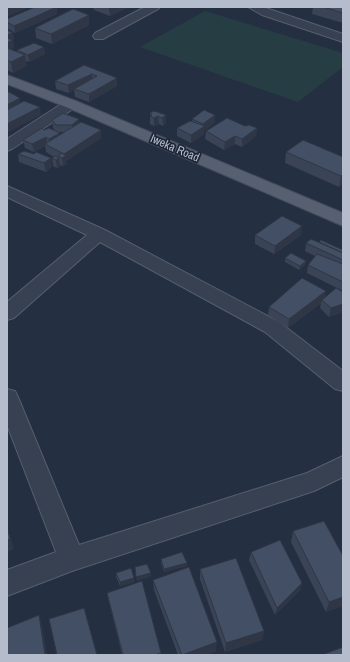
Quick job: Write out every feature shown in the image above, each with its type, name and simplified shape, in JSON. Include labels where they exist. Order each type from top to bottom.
[{"type":"main road","name":"Iweka Road","points":[[7,79],[71,104],[343,220]]},
{"type":"street","points":[[98,36],[154,7]]},
{"type":"street","points":[[254,7],[266,13],[343,38]]},
{"type":"street","points":[[7,146],[71,104]]},
{"type":"street","points":[[7,191],[99,234],[272,327],[343,383]]},
{"type":"street","points":[[7,313],[99,234]]},
{"type":"street","points":[[7,397],[72,559]]},
{"type":"street","points":[[7,583],[72,559],[314,480],[343,466]]},
{"type":"green space","points":[[205,11],[343,53],[343,67],[298,102],[140,47]]},
{"type":"building","points":[[35,7],[57,7],[14,26],[7,22],[7,19]]},
{"type":"building","points":[[323,7],[343,7],[343,13]]},
{"type":"building","points":[[73,9],[89,15],[51,34],[35,28]]},
{"type":"building","points":[[7,30],[13,33],[7,35]]},
{"type":"building","points":[[7,38],[13,40],[7,43]]},
{"type":"building","points":[[34,43],[44,47],[28,55],[17,50]]},
{"type":"building","points":[[7,48],[25,55],[11,62],[7,60]]},
{"type":"building","points":[[84,65],[117,78],[89,94],[74,89],[97,76],[92,74],[68,85],[55,81]]},
{"type":"building","points":[[7,91],[20,98],[7,105]]},
{"type":"building","points":[[24,101],[40,107],[7,124],[7,110]]},
{"type":"building","points":[[204,110],[215,115],[203,124],[192,119]]},
{"type":"building","points":[[154,111],[166,115],[162,118],[158,116],[154,118],[150,116],[152,115],[150,113]]},
{"type":"building","points":[[63,113],[79,119],[72,125],[56,125],[52,120]]},
{"type":"building","points":[[227,118],[245,126],[249,125],[257,128],[242,139],[235,136],[225,142],[206,131]]},
{"type":"building","points":[[190,121],[205,126],[191,135],[177,128]]},
{"type":"building","points":[[81,122],[101,130],[64,154],[45,144]]},
{"type":"building","points":[[42,128],[44,130],[49,128],[60,133],[49,139],[46,137],[32,144],[23,140]]},
{"type":"building","points":[[303,140],[343,157],[343,174],[341,176],[286,152]]},
{"type":"building","points":[[24,151],[34,154],[36,152],[51,158],[44,163],[18,154]]},
{"type":"building","points":[[62,153],[66,156],[62,158],[58,156]]},
{"type":"building","points":[[55,156],[59,158],[56,160],[52,158]]},
{"type":"building","points":[[282,216],[302,226],[275,246],[255,235]]},
{"type":"building","points":[[311,239],[343,253],[343,260],[306,243]]},
{"type":"building","points":[[321,240],[343,250],[343,253],[319,242]]},
{"type":"building","points":[[291,253],[306,261],[300,266],[285,258]]},
{"type":"building","points":[[317,254],[343,264],[343,282],[308,265]]},
{"type":"building","points":[[302,278],[326,291],[289,319],[269,307]]},
{"type":"building","points":[[336,288],[343,292],[343,304],[331,308],[322,300]]},
{"type":"building","points":[[324,521],[343,556],[343,597],[329,602],[293,531]]},
{"type":"building","points":[[7,527],[10,539],[7,540]]},
{"type":"building","points":[[280,540],[302,583],[277,608],[251,552]]},
{"type":"building","points":[[182,552],[187,563],[164,569],[161,559]]},
{"type":"building","points":[[236,558],[264,631],[226,643],[200,569]]},
{"type":"building","points":[[147,564],[151,573],[136,577],[135,567]]},
{"type":"building","points":[[189,567],[217,642],[182,655],[153,580]]},
{"type":"building","points":[[131,568],[134,578],[120,582],[116,573]]},
{"type":"building","points":[[142,581],[161,653],[154,655],[123,655],[107,593]]},
{"type":"building","points":[[84,608],[97,655],[57,655],[49,619]]},
{"type":"building","points":[[39,615],[45,655],[7,655],[7,628]]},
{"type":"building","points":[[343,647],[343,655],[322,655]]}]
